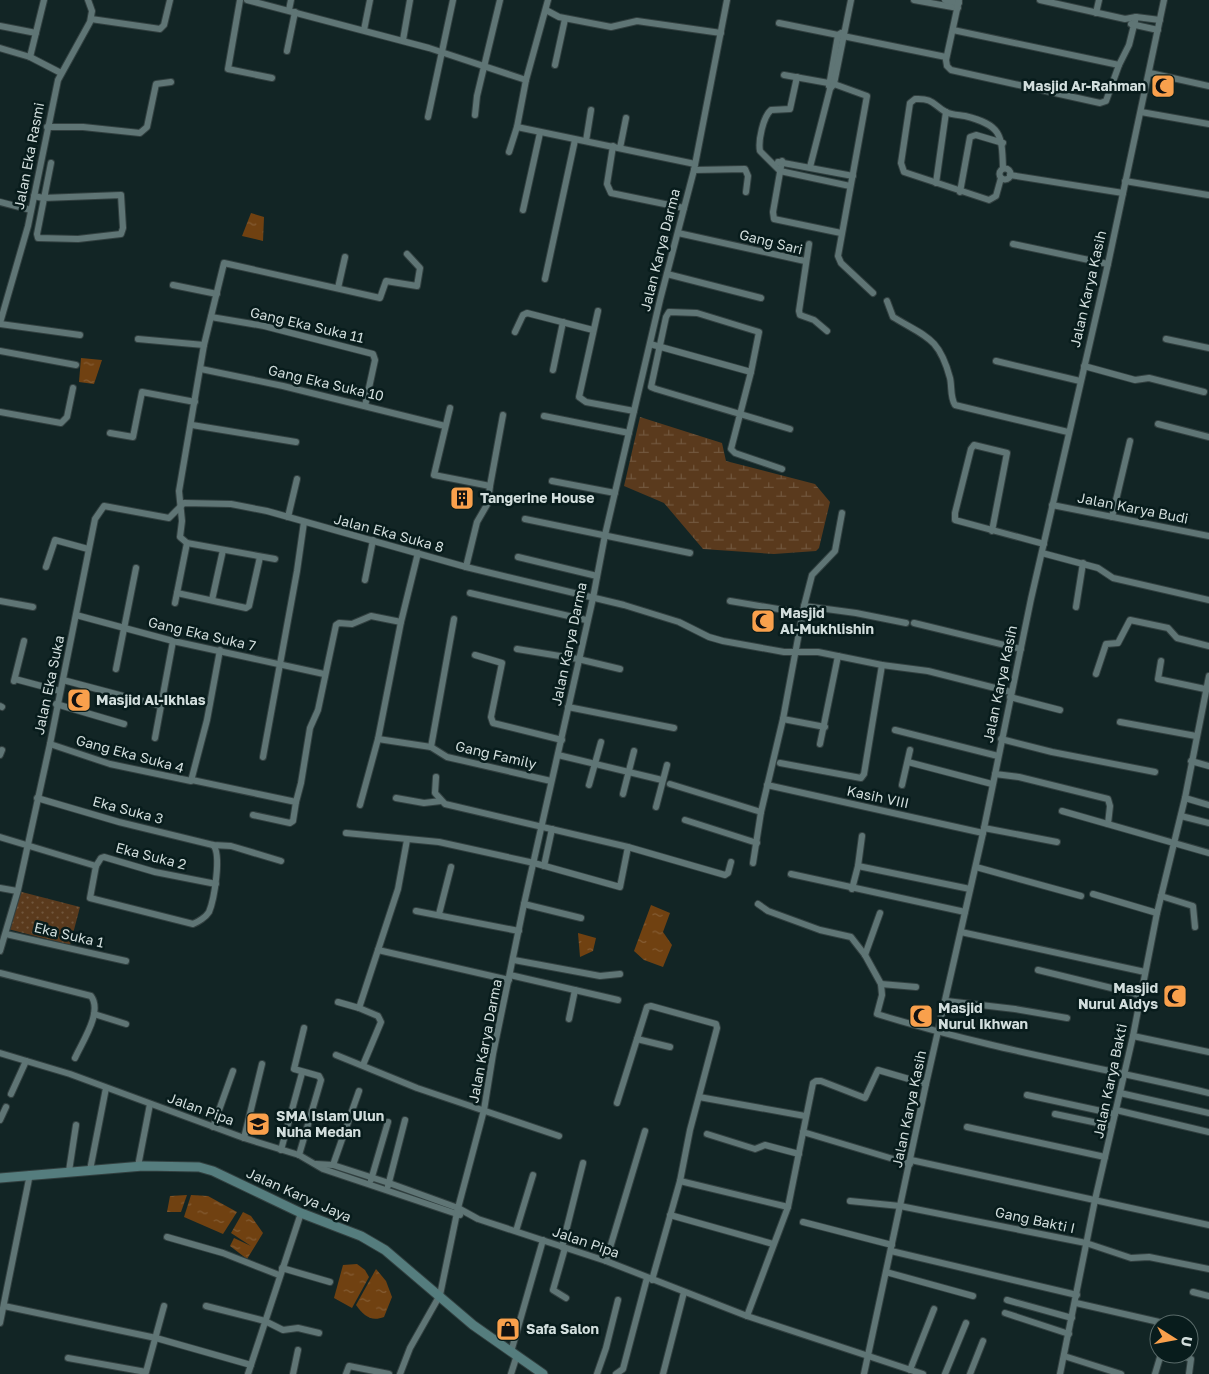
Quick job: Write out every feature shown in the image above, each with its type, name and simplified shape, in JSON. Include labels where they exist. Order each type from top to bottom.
[{"type":"main road","name":"Jalan Karya Jaya","points":[[0,1178],[138,1166],[199,1167],[213,1171],[301,1213],[362,1236],[385,1250],[473,1325],[543,1374]]},
{"type":"street","points":[[30,57],[44,0]]},
{"type":"street","points":[[88,0],[91,19],[160,29],[164,25],[170,0]]},
{"type":"street","points":[[240,0],[228,69],[272,78]]},
{"type":"street","points":[[247,0],[403,40],[485,65],[526,80]]},
{"type":"street","points":[[287,51],[292,11],[291,0]]},
{"type":"street","points":[[364,30],[370,0]]},
{"type":"street","points":[[403,40],[410,0]]},
{"type":"street","points":[[428,117],[453,0]]},
{"type":"street","points":[[475,115],[500,0]]},
{"type":"street","points":[[509,152],[517,127],[526,80],[548,0]]},
{"type":"street","name":"Jalan Karya Darma","points":[[400,1374],[410,1348],[440,1295],[458,1212],[484,1110],[493,1054],[514,960],[524,904],[562,740],[614,493],[694,167],[727,0]]},
{"type":"street","points":[[810,167],[851,0]]},
{"type":"street","points":[[914,0],[959,4]]},
{"type":"street","points":[[945,0],[959,4]]},
{"type":"street","points":[[1040,0],[1124,19],[1136,17],[1160,20]]},
{"type":"street","points":[[1096,13],[1099,0]]},
{"type":"street","name":"Jalan Karya Kasih","points":[[864,1374],[926,1084],[976,867],[1001,739],[1068,432],[1108,264],[1150,73],[1164,0]]},
{"type":"street","points":[[959,4],[946,58],[947,66],[954,72],[1100,103],[1108,98],[1118,65],[1128,50],[1136,17]]},
{"type":"street","points":[[546,10],[565,18],[611,27],[637,21],[721,33]]},
{"type":"street","points":[[555,64],[565,18]]},
{"type":"street","name":"Jalan Eka Rasmi","points":[[0,324],[31,210],[47,127],[61,73],[91,19]]},
{"type":"street","points":[[1124,19],[1134,26],[1158,30]]},
{"type":"street","points":[[779,23],[842,34],[946,58]]},
{"type":"street","points":[[0,26],[36,34]]},
{"type":"street","points":[[952,30],[1118,65]]},
{"type":"street","points":[[0,48],[30,57],[61,73]]},
{"type":"street","points":[[1150,73],[1209,86]]},
{"type":"street","points":[[784,75],[865,94],[868,97],[841,233],[839,260],[873,293]]},
{"type":"street","points":[[797,77],[790,109],[771,110],[767,114],[759,149],[763,156],[780,171],[850,186]]},
{"type":"street","points":[[47,127],[83,127],[140,133],[147,127],[156,84],[171,82]]},
{"type":"street","points":[[919,99],[933,102],[946,112],[991,125],[999,132],[1002,143],[1003,168],[999,172],[1001,178],[996,196],[992,200],[960,192],[904,172],[902,169],[908,107],[912,100],[919,99]]},
{"type":"street","points":[[586,141],[592,110]]},
{"type":"street","points":[[936,183],[946,112]]},
{"type":"street","points":[[1141,112],[1209,124]]},
{"type":"street","points":[[626,118],[616,147],[607,184],[611,193],[684,208]]},
{"type":"street","points":[[517,127],[616,147],[694,167],[746,169],[748,176],[746,192]]},
{"type":"street","points":[[523,210],[540,133]]},
{"type":"street","points":[[960,192],[970,137],[976,135],[1002,143]]},
{"type":"street","points":[[545,279],[575,140]]},
{"type":"street","points":[[773,163],[782,161],[853,176]]},
{"type":"street","points":[[782,161],[773,212],[774,219],[841,233]]},
{"type":"street","points":[[34,196],[43,198],[121,194],[123,228],[121,234],[78,239],[41,239],[36,234],[43,198],[51,163]]},
{"type":"street","points":[[1003,168],[1008,169],[1010,175]]},
{"type":"street","points":[[1001,178],[1007,179],[1010,175]]},
{"type":"street","points":[[1010,175],[1123,193]]},
{"type":"street","points":[[1126,181],[1208,195]]},
{"type":"street","points":[[0,202],[31,210]]},
{"type":"street","name":"Gang Sari","points":[[678,233],[805,261],[799,313],[820,323],[828,331]]},
{"type":"street","points":[[805,261],[809,244]]},
{"type":"street","points":[[1013,244],[1108,264]]},
{"type":"street","points":[[275,559],[187,543],[180,538],[182,521],[179,507],[179,491],[192,425],[204,345],[224,264],[380,298],[386,281],[416,287],[420,268],[407,254]]},
{"type":"street","points":[[338,288],[345,257]]},
{"type":"street","points":[[667,274],[761,298]]},
{"type":"street","points":[[173,285],[217,294]]},
{"type":"street","points":[[887,300],[893,317],[915,328],[937,345],[947,368],[955,405],[1068,432]]},
{"type":"street","points":[[598,311],[579,397],[586,402],[634,411]]},
{"type":"street","points":[[782,469],[732,451],[731,443],[740,414],[751,372],[759,332],[697,313],[672,312],[666,317],[651,382],[652,388],[740,414],[790,429]]},
{"type":"street","points":[[515,332],[523,315],[527,313],[593,330]]},
{"type":"street","name":"Gang Eka Suka 11","points":[[211,317],[264,326],[374,354],[375,360],[365,406]]},
{"type":"street","points":[[553,370],[564,322]]},
{"type":"street","points":[[0,324],[80,335]]},
{"type":"street","points":[[1166,338],[1209,348]]},
{"type":"street","points":[[138,339],[204,345]]},
{"type":"street","points":[[650,344],[751,372]]},
{"type":"street","points":[[0,350],[76,365]]},
{"type":"street","points":[[996,361],[1080,380]]},
{"type":"street","points":[[1084,366],[1135,380],[1150,378],[1204,392]]},
{"type":"street","name":"Gang Eka Suka 10","points":[[201,369],[445,426]]},
{"type":"street","points":[[0,412],[61,423],[66,417],[73,388]]},
{"type":"street","points":[[110,433],[133,437],[142,392],[195,402]]},
{"type":"street","points":[[450,408],[434,475],[490,486]]},
{"type":"street","points":[[466,567],[477,522],[490,496],[490,486],[503,415]]},
{"type":"street","points":[[544,416],[629,433]]},
{"type":"street","points":[[1158,424],[1209,437]]},
{"type":"street","points":[[192,425],[296,442]]},
{"type":"street","points":[[1112,517],[1130,441]]},
{"type":"street","points":[[992,531],[1007,453],[974,445],[971,449],[954,517],[956,520],[992,531],[1044,544]]},
{"type":"street","points":[[288,518],[297,479]]},
{"type":"street","points":[[552,480],[614,493]]},
{"type":"street","name":"Jalan Eka Suka 8","points":[[179,507],[184,503],[231,504],[373,540],[466,567],[624,605],[679,622],[709,638],[761,649],[795,653],[818,652],[882,665],[928,670],[1060,710]]},
{"type":"street","name":"Jalan Karya Budi","points":[[1052,505],[1209,536]]},
{"type":"street","name":"Jalan Eka Suka","points":[[0,951],[17,892],[36,798],[50,744],[56,704],[63,680],[95,519],[104,506],[169,518],[179,507]]},
{"type":"street","points":[[753,863],[761,812],[783,719],[803,610],[812,575],[835,552],[842,513]]},
{"type":"street","points":[[525,520],[690,553]]},
{"type":"street","points":[[263,757],[304,522]]},
{"type":"street","points":[[46,567],[55,540],[88,549]]},
{"type":"street","points":[[365,580],[373,540]]},
{"type":"street","points":[[175,603],[187,543]]},
{"type":"street","points":[[212,600],[223,550]]},
{"type":"street","points":[[1042,553],[1100,569],[1113,578],[1209,600]]},
{"type":"street","points":[[360,804],[378,740],[401,622],[418,554]]},
{"type":"street","points":[[177,593],[246,608],[249,606],[260,557]]},
{"type":"street","points":[[518,557],[597,576]]},
{"type":"street","points":[[1076,607],[1082,564]]},
{"type":"street","points":[[116,669],[136,568]]},
{"type":"street","points":[[470,593],[586,620]]},
{"type":"street","points":[[0,601],[33,607]]},
{"type":"street","points":[[730,601],[803,610],[856,613],[906,623]]},
{"type":"street","name":"Gang Eka Suka 7","points":[[76,615],[173,641],[220,650],[279,666],[324,674]]},
{"type":"street","points":[[253,815],[290,823],[293,821],[334,628],[338,623],[351,624],[371,616],[401,622]]},
{"type":"street","points":[[431,747],[454,619]]},
{"type":"street","points":[[1096,674],[1106,644],[1118,643],[1126,625],[1132,620],[1168,628],[1177,638],[1209,646]]},
{"type":"street","points":[[914,623],[1021,649]]},
{"type":"street","points":[[24,641],[14,680],[60,692]]},
{"type":"street","points":[[155,738],[173,641]]},
{"type":"street","points":[[517,649],[578,659],[620,669]]},
{"type":"street","name":"Gang Eka Suka 4","points":[[50,744],[110,764],[189,782],[192,780],[220,650]]},
{"type":"street","points":[[475,655],[502,663],[491,717],[493,723],[562,740]]},
{"type":"street","points":[[820,744],[838,656]]},
{"type":"street","points":[[1161,661],[1158,679],[1206,689]]},
{"type":"street","points":[[780,762],[861,778],[864,774],[882,665]]},
{"type":"street","name":"Jalan Karya Bakti","points":[[1060,1374],[1078,1295],[1095,1200],[1133,1036],[1157,913],[1185,798],[1209,676]]},
{"type":"street","points":[[63,680],[161,706]]},
{"type":"street","points":[[56,704],[124,724]]},
{"type":"street","points":[[568,707],[674,728]]},
{"type":"street","points":[[783,719],[825,727]]},
{"type":"street","points":[[1120,722],[1196,736]]},
{"type":"street","points":[[895,730],[998,756]]},
{"type":"street","points":[[1001,739],[1052,752],[1155,772]]},
{"type":"street","name":"Gang Family","points":[[378,740],[431,747],[447,757],[551,781]]},
{"type":"street","points":[[589,784],[600,742]]},
{"type":"street","points":[[902,785],[910,750]]},
{"type":"street","points":[[624,794],[634,751]]},
{"type":"street","points":[[558,756],[662,780]]},
{"type":"street","points":[[1191,761],[1209,766]]},
{"type":"street","points":[[908,762],[992,784]]},
{"type":"street","points":[[656,807],[667,764]]},
{"type":"street","points":[[995,774],[1020,777],[1108,799],[1110,806],[1108,824]]},
{"type":"street","points":[[436,777],[435,792],[442,801]]},
{"type":"street","points":[[192,780],[296,802]]},
{"type":"street","points":[[670,784],[761,812]]},
{"type":"street","name":"Kasih VIII","points":[[767,785],[984,830],[1057,842]]},
{"type":"street","name":"Eka Suka 3","points":[[36,798],[119,822],[214,845],[231,846],[281,861]]},
{"type":"street","points":[[396,798],[424,803],[442,801],[628,847],[725,875],[728,873],[732,862]]},
{"type":"street","points":[[1185,798],[1209,805]]},
{"type":"street","points":[[1062,811],[1174,845],[1209,853]]},
{"type":"street","points":[[1181,816],[1209,823]]},
{"type":"street","points":[[685,820],[757,843]]},
{"type":"street","points":[[544,866],[552,829]]},
{"type":"street","points":[[346,833],[439,842],[534,863],[620,887],[628,847]]},
{"type":"street","points":[[852,889],[858,866],[862,836]]},
{"type":"street","name":"Eka Suka 2","points":[[0,837],[96,866],[101,858],[104,858],[155,872],[216,884]]},
{"type":"street","points":[[359,1008],[398,890],[407,840]]},
{"type":"street","points":[[96,866],[90,898],[196,924],[208,913],[216,884],[217,851],[214,845]]},
{"type":"street","points":[[858,866],[970,889]]},
{"type":"street","points":[[439,914],[451,867]]},
{"type":"street","points":[[976,867],[1081,896]]},
{"type":"street","points":[[791,874],[852,889],[965,912]]},
{"type":"street","points":[[0,888],[17,892]]},
{"type":"street","points":[[1093,894],[1157,913]]},
{"type":"street","points":[[1161,896],[1193,906],[1195,927]]},
{"type":"street","points":[[524,904],[581,918]]},
{"type":"street","points":[[758,904],[768,911],[820,930],[851,937],[865,955],[881,984],[882,996],[877,1014],[938,1033],[1022,1054],[1124,1073],[1209,1093]]},
{"type":"street","points":[[416,911],[519,931]]},
{"type":"street","points":[[865,955],[880,913]]},
{"type":"street","points":[[961,932],[1145,972]]},
{"type":"street","name":"Eka Suka 1","points":[[6,934],[126,961]]},
{"type":"street","points":[[378,950],[618,1000]]},
{"type":"street","points":[[514,960],[600,976],[620,974]]},
{"type":"street","points":[[1038,970],[1140,994]]},
{"type":"street","points":[[0,973],[88,994],[95,1002],[94,1014],[75,1058]]},
{"type":"street","points":[[881,984],[916,987]]},
{"type":"street","points":[[569,1019],[575,990]]},
{"type":"street","points":[[946,1000],[1024,1010],[1067,1018]]},
{"type":"street","points":[[338,1002],[378,1016],[381,1022],[363,1065]]},
{"type":"street","points":[[616,1374],[623,1369],[680,1181],[699,1096],[717,1028],[716,1024],[651,1006],[645,1010],[618,1103]]},
{"type":"street","points":[[94,1014],[126,1024]]},
{"type":"street","points":[[299,1155],[321,1080],[319,1076],[302,1073],[294,1069],[304,1028]]},
{"type":"street","points":[[1133,1036],[1209,1052]]},
{"type":"street","points":[[637,1039],[670,1047]]},
{"type":"street","name":"Jalan Pipa","points":[[0,1053],[106,1088],[244,1138],[299,1155],[316,1164],[333,1165],[372,1177],[389,1183],[415,1197]]},
{"type":"street","points":[[336,1055],[417,1088],[559,1136]]},
{"type":"street","points":[[11,1094],[26,1061]]},
{"type":"street","points":[[244,1138],[262,1064]]},
{"type":"street","points":[[747,1316],[788,1206],[810,1090],[816,1081],[865,1098],[878,1070],[926,1084]]},
{"type":"street","points":[[213,1127],[233,1071]]},
{"type":"street","points":[[281,1150],[302,1073]]},
{"type":"street","points":[[90,1170],[106,1088]]},
{"type":"street","points":[[333,1165],[359,1091]]},
{"type":"street","points":[[1120,1093],[1209,1113]]},
{"type":"street","points":[[1027,1095],[1209,1132]]},
{"type":"street","points":[[699,1096],[805,1116]]},
{"type":"street","points":[[138,1166],[150,1104]]},
{"type":"street","points":[[0,1120],[6,1107]]},
{"type":"street","points":[[1055,1114],[1112,1126]]},
{"type":"street","points":[[387,1190],[405,1120]]},
{"type":"street","points":[[369,1184],[388,1122]]},
{"type":"street","points":[[69,1171],[76,1125]]},
{"type":"street","points":[[967,1127],[1106,1157]]},
{"type":"street","points":[[606,1261],[645,1131]]},
{"type":"street","points":[[803,1132],[910,1162],[1209,1225]]},
{"type":"street","points":[[707,1134],[755,1149],[765,1145],[799,1154]]},
{"type":"street","points":[[566,1298],[553,1290],[583,1163]]},
{"type":"street","points":[[316,1164],[369,1184],[458,1212]]},
{"type":"street","points":[[0,1323],[4,1306],[3,1297],[30,1174]]},
{"type":"street","points":[[516,1231],[533,1175]]},
{"type":"street","points":[[680,1181],[788,1206]]},
{"type":"street","name":"Gang Bakti I","points":[[850,1201],[900,1206],[1086,1244],[1131,1258],[1149,1257],[1209,1270]]},
{"type":"street","name":"Jalan Pipa","points":[[458,1212],[606,1261],[747,1316],[868,1354],[922,1374]]},
{"type":"street","points":[[248,1374],[279,1275],[301,1213]]},
{"type":"street","points":[[670,1215],[773,1244]]},
{"type":"street","points":[[803,1222],[891,1248],[1078,1295]]},
{"type":"street","points":[[167,1237],[223,1252],[279,1275]]},
{"type":"street","points":[[511,1374],[514,1354],[543,1240]]},
{"type":"street","points":[[282,1268],[330,1282]]},
{"type":"street","points":[[886,1272],[973,1296]]},
{"type":"street","points":[[663,1374],[684,1292]]},
{"type":"street","points":[[1193,1292],[1209,1296]]},
{"type":"street","points":[[597,1374],[606,1348],[618,1300]]},
{"type":"street","points":[[1007,1300],[1072,1318]]},
{"type":"street","points":[[1076,1303],[1149,1320]]},
{"type":"street","points":[[4,1306],[156,1338],[251,1365]]},
{"type":"street","points":[[68,1358],[146,1373],[164,1306]]},
{"type":"street","points":[[206,1306],[265,1321],[283,1330],[298,1328],[319,1332]]},
{"type":"street","points":[[910,1370],[934,1309]]},
{"type":"street","points":[[1005,1313],[1069,1334]]},
{"type":"street","points":[[945,1374],[966,1324]]},
{"type":"street","points":[[970,1374],[983,1341]]},
{"type":"street","points":[[293,1374],[298,1350]]},
{"type":"street","points":[[1064,1356],[1121,1374]]},
{"type":"street","points":[[346,1374],[349,1366],[390,1374]]},
{"type":"green space","points":[[640,417],[722,443],[726,461],[815,484],[830,502],[819,548],[816,551],[774,554],[703,549],[664,503],[624,486]]},
{"type":"green space","points":[[18,891],[80,907],[70,945],[8,929]]},
{"type":"water","points":[[251,213],[264,217],[263,241],[242,236]]},
{"type":"water","points":[[81,358],[102,360],[94,384],[79,382]]},
{"type":"water","points":[[651,905],[670,913],[663,932],[672,945],[663,967],[644,960],[634,951]]},
{"type":"water","points":[[578,933],[596,938],[593,951],[580,957]]},
{"type":"water","points":[[187,1195],[181,1212],[167,1212],[170,1196]]},
{"type":"water","points":[[191,1195],[208,1196],[237,1212],[223,1234],[184,1217]]},
{"type":"water","points":[[243,1212],[251,1216],[263,1233],[247,1259],[230,1246],[234,1238],[251,1246],[231,1233]]},
{"type":"water","points":[[357,1264],[365,1270],[369,1277],[352,1308],[334,1298],[343,1265]]},
{"type":"water","points":[[376,1269],[386,1281],[392,1297],[384,1317],[375,1319],[365,1315],[356,1305]]},
{"type":"place","name":"Masjid Ar-Rahman","points":[[1163,86]]},
{"type":"place","name":"Tangerine House","points":[[462,498]]},
{"type":"place","name":"Masjid Al-Mukhlishin","points":[[763,621]]},
{"type":"place","name":"Masjid Al-Ikhlas","points":[[79,700]]},
{"type":"place","name":"Masjid Nurul Aldys","points":[[1175,996]]},
{"type":"place","name":"Masjid Nurul Ikhwan","points":[[921,1016]]},
{"type":"place","name":"SMA Islam Ulun Nuha Medan","points":[[258,1124]]},
{"type":"place","name":"Safa Salon","points":[[508,1329]]}]
